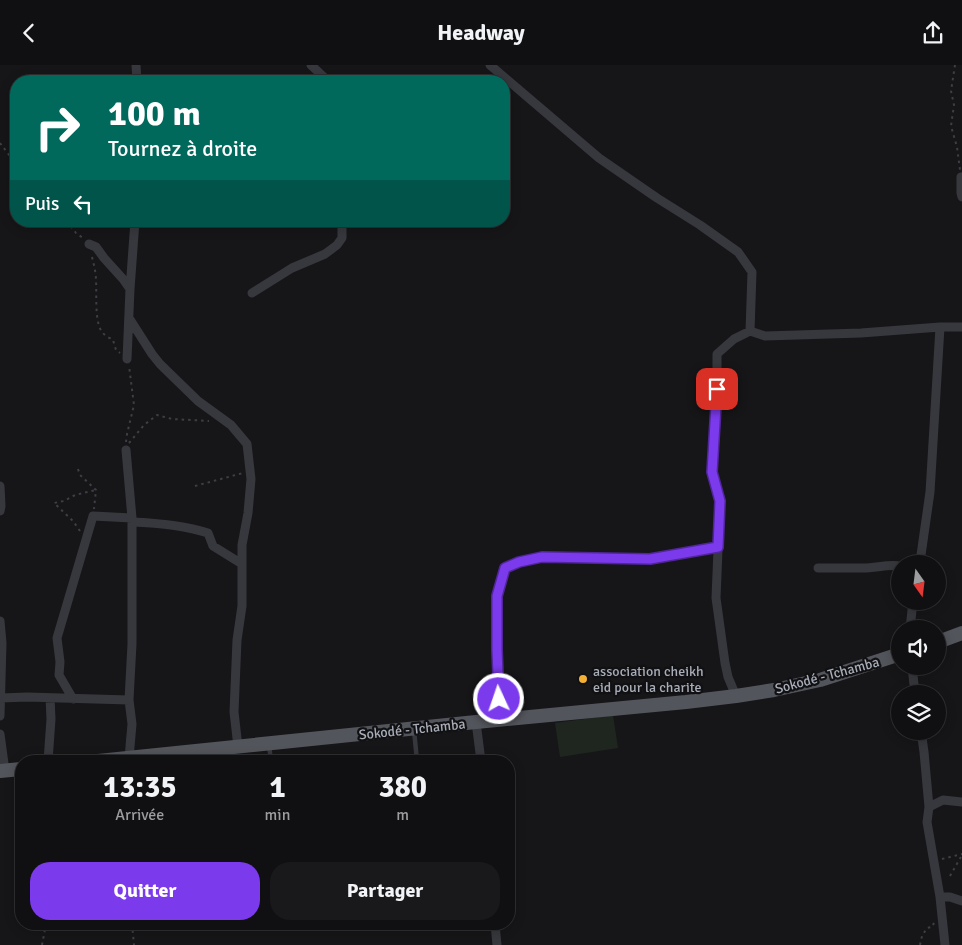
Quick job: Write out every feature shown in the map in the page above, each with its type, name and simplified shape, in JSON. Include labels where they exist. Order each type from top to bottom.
[{"type":"main road","points":[[946,638],[962,633]]},
{"type":"main road","name":"Sokodé - Tchamba","points":[[159,755],[736,696],[820,680],[891,657]]},
{"type":"main road","points":[[2,771],[15,770]]},
{"type":"street","points":[[311,65],[322,75]]},
{"type":"street","points":[[490,65],[502,75]]},
{"type":"street","points":[[510,82],[599,158],[738,252],[752,272],[750,331]]},
{"type":"street","points":[[961,177],[962,197]]},
{"type":"street","points":[[127,359],[135,227]]},
{"type":"street","points":[[252,293],[292,268],[331,250],[342,238],[342,227]]},
{"type":"street","points":[[89,244],[96,247],[130,289]]},
{"type":"street","points":[[129,318],[160,364],[198,401],[231,425],[247,443],[251,479],[248,513],[242,545],[242,606],[237,640],[234,712],[238,747]]},
{"type":"street","points":[[921,555],[930,492],[940,327]]},
{"type":"street","points":[[736,696],[728,677],[725,663],[716,598],[720,501],[712,472],[718,355],[734,339],[750,331],[765,336],[962,327]]},
{"type":"street","points":[[126,450],[132,520],[132,644],[129,700],[132,724],[129,755]]},
{"type":"street","points":[[0,487],[0,511]]},
{"type":"street","points":[[73,699],[59,675],[60,661],[57,638],[93,516],[164,523],[197,529],[208,533],[213,547],[242,564]]},
{"type":"street","points":[[500,719],[497,596],[505,568],[519,562],[542,557],[650,559],[718,547]]},
{"type":"street","points":[[818,568],[864,568],[891,564]]},
{"type":"street","points":[[0,621],[2,643],[0,716]]},
{"type":"street","points":[[1,698],[129,700]]},
{"type":"street","points":[[48,755],[51,719],[50,698]]},
{"type":"street","points":[[476,722],[480,755]]},
{"type":"street","points":[[0,734],[2,771]]},
{"type":"street","points":[[922,740],[929,807],[927,822],[940,897],[945,945]]},
{"type":"street","points":[[929,807],[943,799],[962,802]]},
{"type":"street","points":[[940,897],[950,897],[962,901]]},
{"type":"street","points":[[496,930],[497,945]]},
{"type":"lane","points":[[414,729],[416,755]]},
{"type":"lane","points":[[268,743],[270,755]]},
{"type":"path","points":[[955,65],[951,91],[954,105],[951,126],[957,147],[961,177]]},
{"type":"path","points":[[0,143],[10,156]]},
{"type":"path","points":[[78,469],[80,475],[96,490]]},
{"type":"path","points":[[195,486],[250,471]]},
{"type":"path","points":[[93,516],[96,490]]},
{"type":"path","points":[[86,537],[54,503],[96,490]]},
{"type":"path","points":[[934,861],[962,854]]},
{"type":"path","points":[[950,876],[962,854]]},
{"type":"path","points":[[920,945],[922,936],[927,929],[932,927],[936,919],[937,909],[941,908]]},
{"type":"path","points":[[42,945],[45,930]]},
{"type":"path","points":[[133,930],[134,945]]},
{"type":"shaded area","points":[[613,715],[618,748],[560,757],[555,723]]},
{"type":"place","name":"association cheikh eid pour la charite","points":[[583,679]]},
{"type":"route","points":[[499,699],[497,596],[505,568],[519,562],[542,557],[650,559],[718,547],[720,501],[712,472],[717,389]]}]
